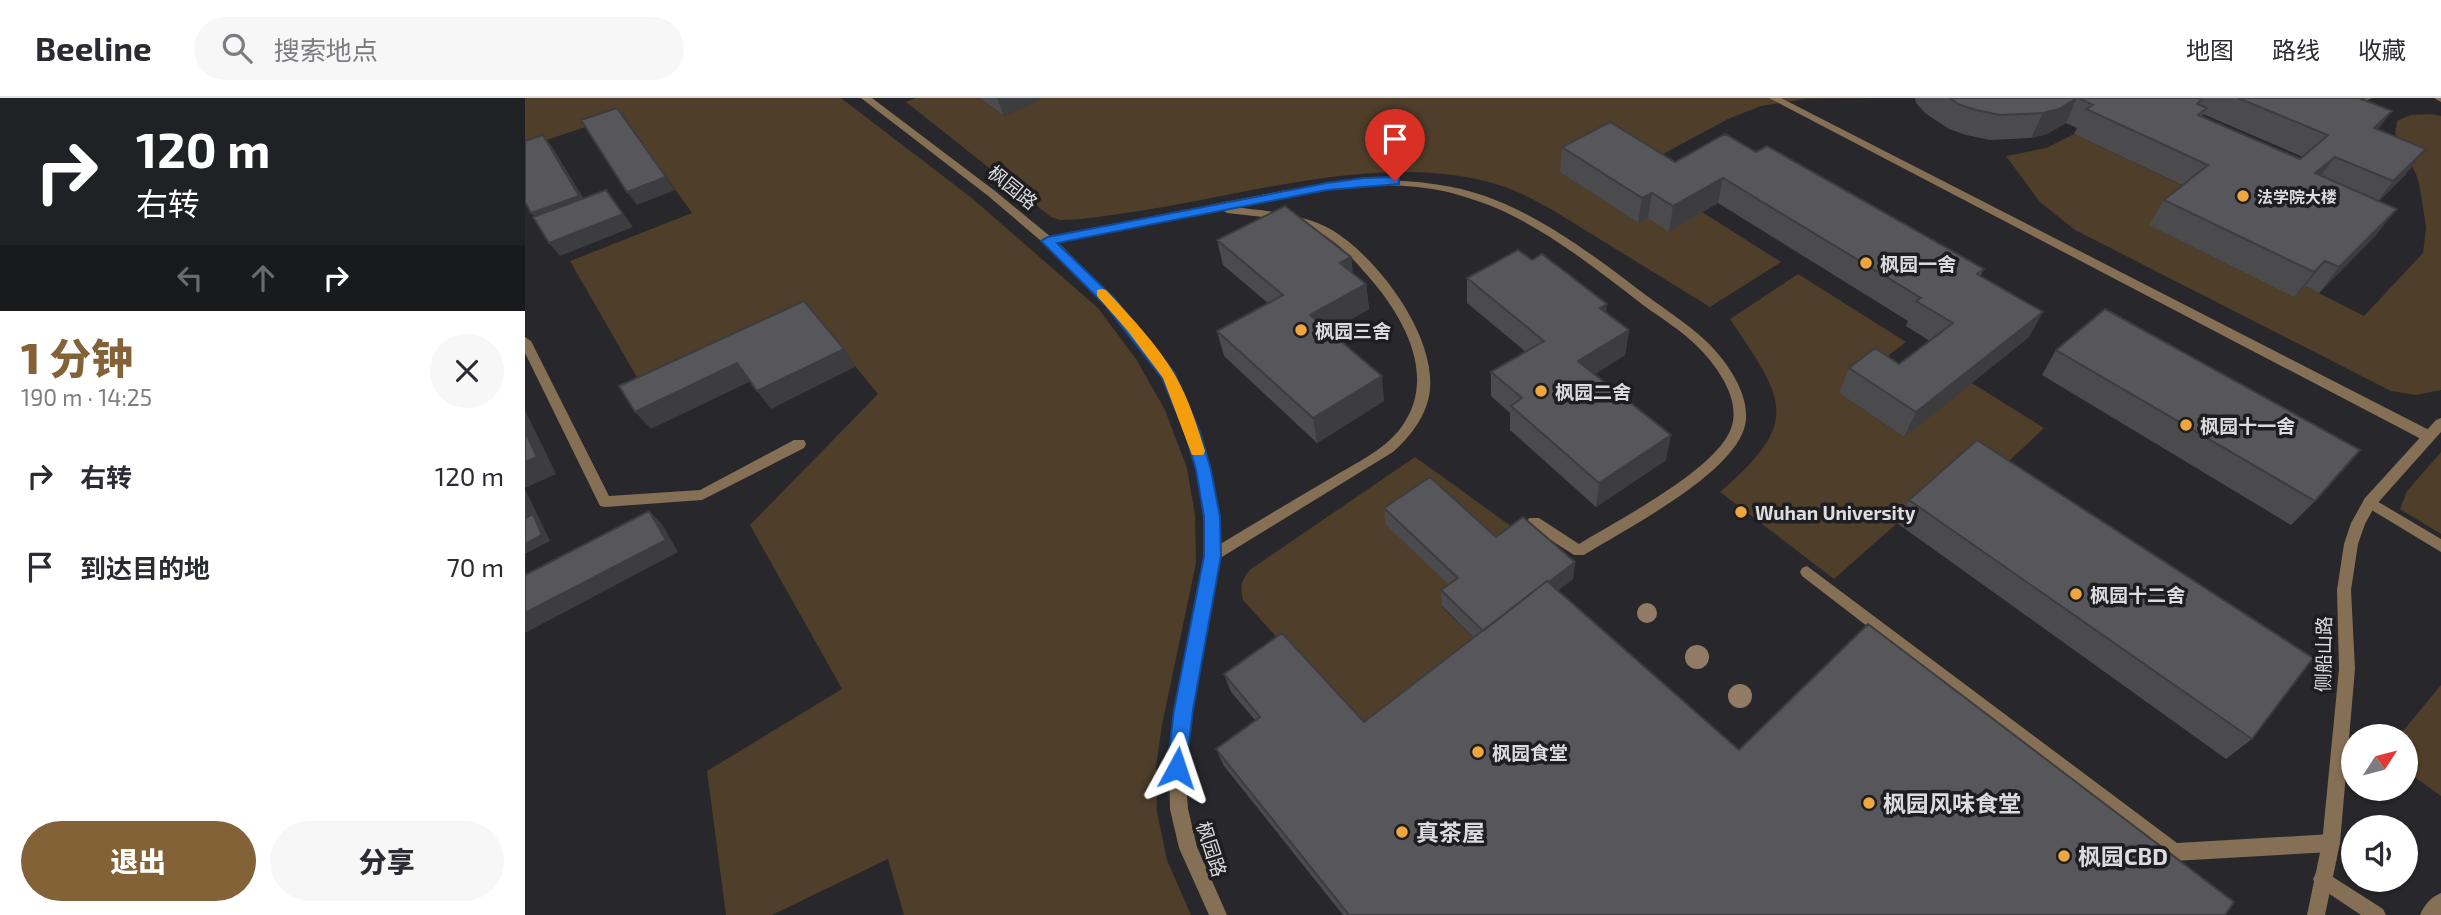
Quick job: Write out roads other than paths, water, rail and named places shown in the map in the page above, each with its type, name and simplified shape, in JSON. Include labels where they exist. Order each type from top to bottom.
[{"type":"street","name":"枫园路","points":[[866,98],[991,193],[1048,241],[1110,301],[1169,376],[1192,432],[1212,517],[1212,556],[1182,720],[1177,768],[1179,809],[1188,848],[1218,915]]},
{"type":"street","points":[[1774,98],[2428,436]]},
{"type":"street","points":[[2337,98],[2351,103],[2367,98]]},
{"type":"street","points":[[1048,241],[1364,181],[1395,181],[1453,190],[1483,199],[1514,214],[1565,244],[1702,344],[1720,364],[1733,384],[1739,400],[1737,430],[1725,453],[1696,477],[1579,551],[1534,522]]},
{"type":"street","points":[[1212,556],[1361,466],[1403,435],[1418,414],[1424,377],[1421,354],[1406,316],[1390,293],[1350,250],[1326,232],[1284,217],[1214,208]]},
{"type":"street","points":[[525,341],[605,502],[702,495],[799,444]]},
{"type":"street","name":"侧船山路","points":[[2316,915],[2331,843],[2347,669],[2344,590],[2351,544],[2369,502],[2441,423]]},
{"type":"street","points":[[2369,502],[2441,546]]},
{"type":"street","points":[[1807,572],[2174,852],[2331,843]]},
{"type":"street","points":[[2322,878],[2377,915]]},
{"type":"street","points":[[2429,915],[2441,902]]},
{"type":"place","name":"法学院大楼","points":[[2243,196]]},
{"type":"place","name":"枫园一舍","points":[[1866,263]]},
{"type":"place","name":"枫园三舍","points":[[1301,330]]},
{"type":"place","name":"枫园二舍","points":[[1541,391]]},
{"type":"place","name":"枫园十一舍","points":[[2186,425]]},
{"type":"place","name":"Wuhan University","points":[[1741,512]]},
{"type":"place","name":"枫园十二舍","points":[[2076,594]]},
{"type":"place","name":"枫园食堂","points":[[1478,752]]},
{"type":"place","name":"枫园风味食堂","points":[[1869,803]]},
{"type":"place","name":"真茶屋","points":[[1402,832]]},
{"type":"place","name":"枫园CBD","points":[[2064,856]]}]
